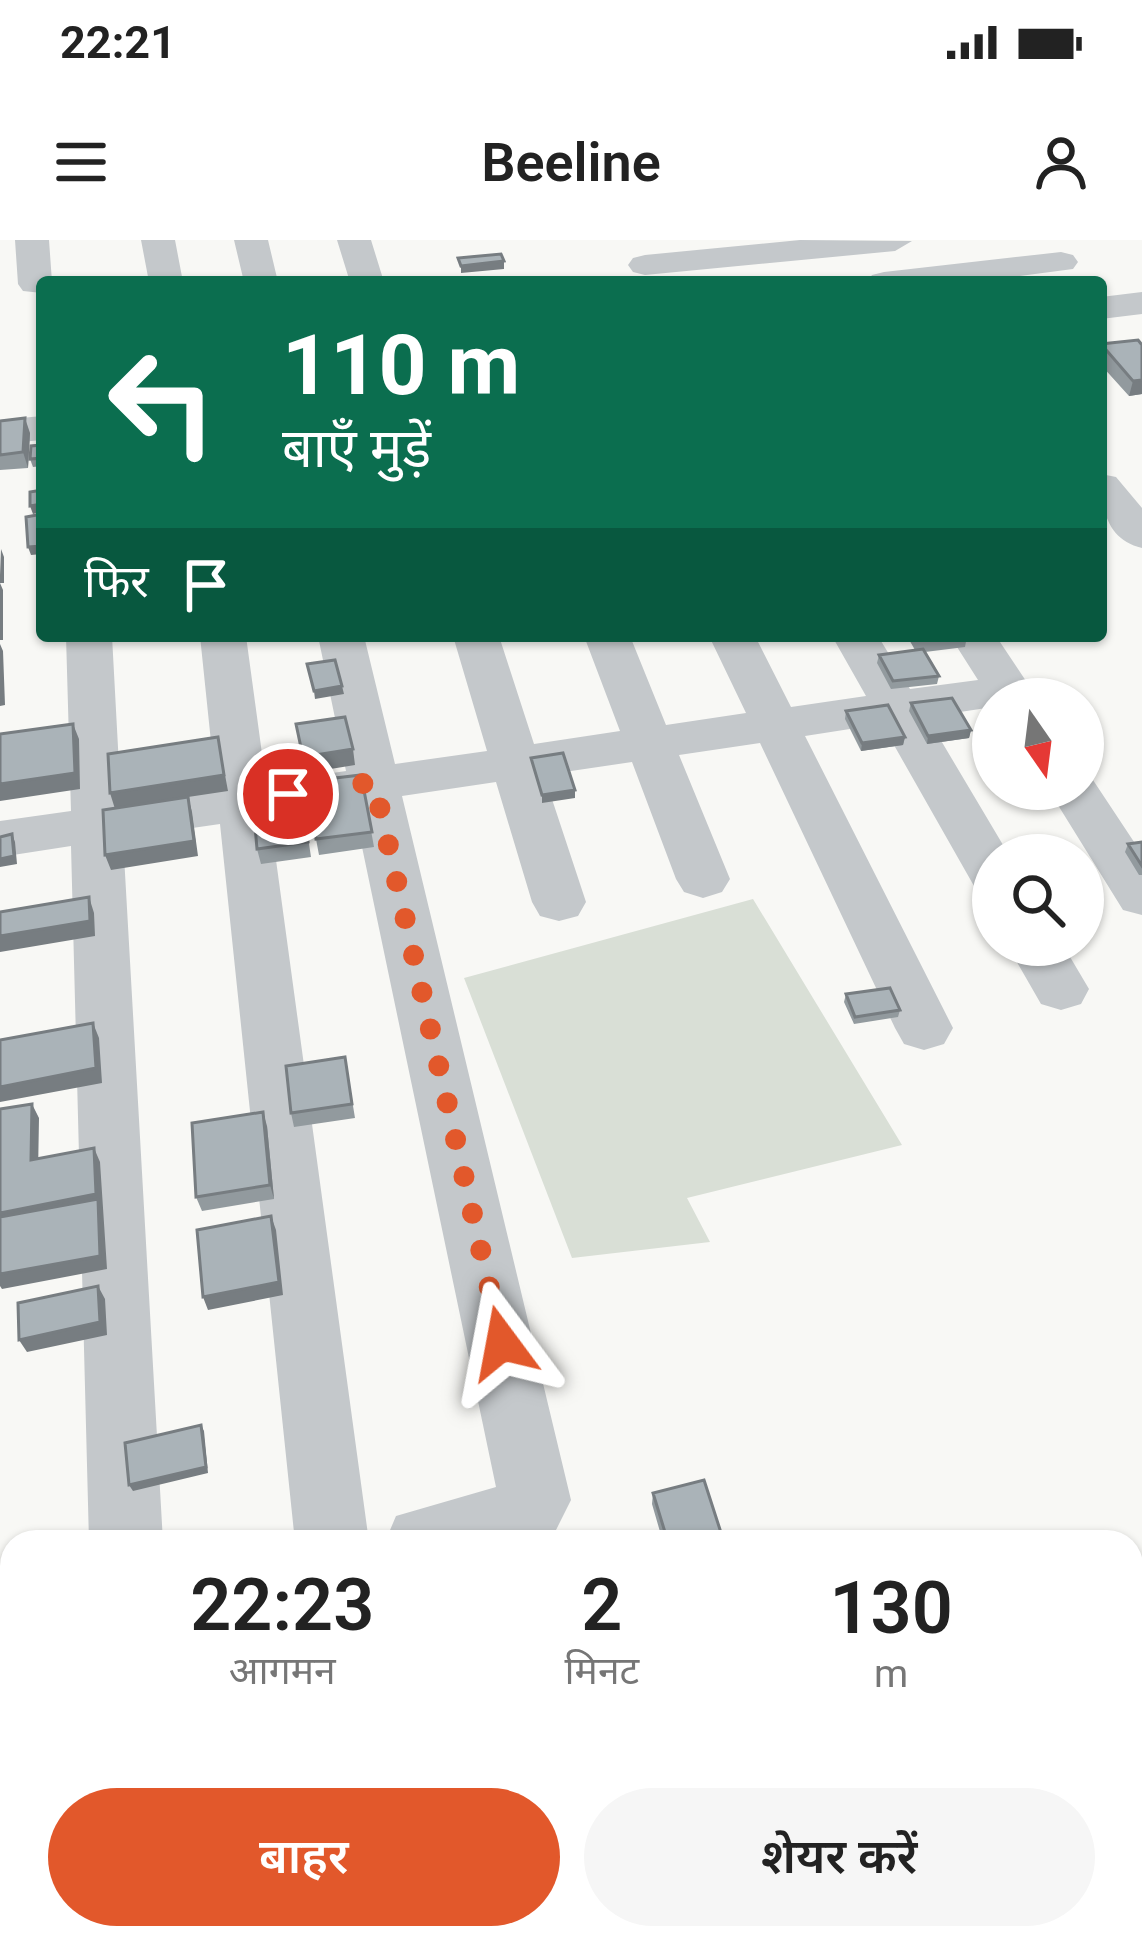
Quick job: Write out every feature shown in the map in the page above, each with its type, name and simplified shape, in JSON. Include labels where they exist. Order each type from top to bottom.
[{"type":"street","points":[[0,244],[34,240],[35,284]]},
{"type":"street","points":[[158,240],[165,276]]},
{"type":"street","points":[[251,240],[260,276]]},
{"type":"street","points":[[354,240],[365,276]]},
{"type":"street","points":[[643,262],[895,240],[924,276]]},
{"type":"street","points":[[1107,293],[1142,304]]},
{"type":"street","points":[[0,432],[36,429]]},
{"type":"street","points":[[1114,493],[1142,535]]},
{"type":"street","points":[[89,642],[126,1530]]},
{"type":"street","points":[[224,642],[331,1530]]},
{"type":"street","points":[[342,642],[536,1500],[526,1513],[469,1530]]},
{"type":"street","points":[[478,642],[559,902]]},
{"type":"street","points":[[609,642],[704,879]]},
{"type":"street","points":[[735,642],[924,1028]]},
{"type":"street","points":[[859,642],[972,837]]},
{"type":"street","points":[[978,642],[1000,678]]},
{"type":"street","points":[[0,838],[972,699]]},
{"type":"street","points":[[1087,810],[1142,896]]},
{"type":"shaded area","points":[[753,899],[902,1145],[687,1198],[710,1242],[572,1258],[464,978]]},
{"type":"building","points":[[501,254],[504,261],[461,266],[458,258]]},
{"type":"building","points":[[1138,340],[1142,380],[1133,381],[1107,351],[1107,343]]},
{"type":"building","points":[[25,418],[23,452],[0,455],[0,421]]},
{"type":"building","points":[[36,515],[36,546],[28,547],[26,517]]},
{"type":"building","points":[[923,649],[939,676],[893,681],[879,655]]},
{"type":"building","points":[[335,660],[342,686],[314,691],[307,664]]},
{"type":"building","points":[[952,698],[971,730],[928,736],[911,703]]},
{"type":"building","points":[[888,705],[905,737],[862,743],[846,711]]},
{"type":"building","points":[[345,717],[353,749],[303,757],[296,724]]},
{"type":"building","points":[[73,724],[75,773],[0,784],[0,734]]},
{"type":"building","points":[[218,737],[224,775],[110,793],[108,754]]},
{"type":"building","points":[[563,753],[575,790],[542,795],[531,758]]},
{"type":"building","points":[[361,775],[372,832],[316,839],[309,781]]},
{"type":"building","points":[[300,784],[308,842],[257,849],[252,791]]},
{"type":"building","points":[[188,797],[194,841],[105,855],[103,810]]},
{"type":"building","points":[[12,834],[14,856],[0,859],[0,837]]},
{"type":"building","points":[[1142,842],[1142,866],[1128,844]]},
{"type":"building","points":[[89,897],[90,921],[0,936],[0,912]]},
{"type":"building","points":[[890,988],[900,1010],[855,1017],[846,994]]},
{"type":"building","points":[[93,1023],[96,1068],[0,1087],[0,1040]]},
{"type":"building","points":[[345,1057],[352,1104],[291,1113],[286,1066]]},
{"type":"building","points":[[32,1104],[31,1160],[94,1148],[96,1194],[0,1213],[0,1109]]},
{"type":"building","points":[[263,1112],[270,1185],[196,1197],[192,1123]]},
{"type":"building","points":[[98,1199],[100,1256],[0,1274],[0,1217]]},
{"type":"building","points":[[271,1216],[279,1282],[203,1297],[197,1230]]},
{"type":"building","points":[[98,1286],[100,1322],[19,1340],[18,1303]]},
{"type":"building","points":[[201,1425],[206,1467],[129,1485],[125,1443]]},
{"type":"building","points":[[704,1480],[720,1530],[664,1530],[653,1493]]},
{"type":"route","points":[[288,794],[374,782],[502,1343]]}]
